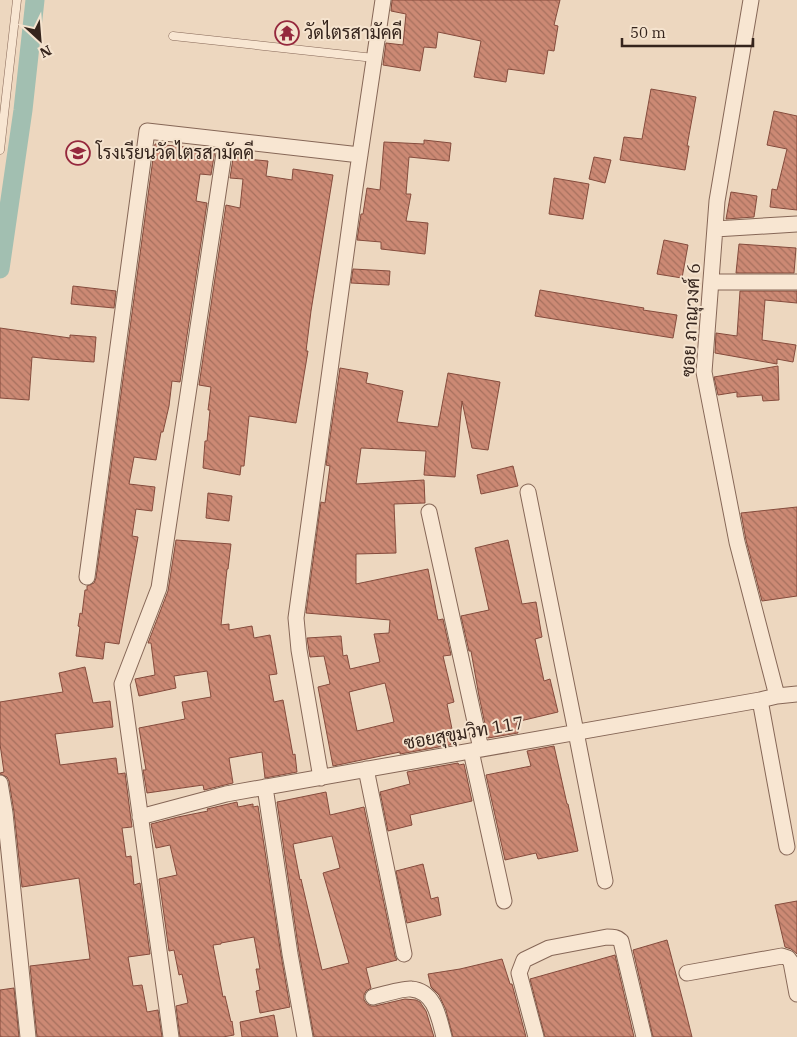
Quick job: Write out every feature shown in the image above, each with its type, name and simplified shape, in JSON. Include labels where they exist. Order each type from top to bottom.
[{"type":"street","points":[[321,778],[299,650],[296,618],[382,0]]},
{"type":"street","name":"ซอย ภาณุวงศ์ 6","points":[[750,0],[717,201],[704,372],[736,542],[778,696]]},
{"type":"street","points":[[87,577],[147,131],[360,155]]},
{"type":"street","points":[[171,1037],[122,684],[159,588],[226,140]]},
{"type":"street","points":[[715,229],[797,224]]},
{"type":"street","points":[[711,282],[797,282]]},
{"type":"street","points":[[528,492],[605,881]]},
{"type":"street","points":[[428,512],[504,901]]},
{"type":"street","name":"ซอยสุขุมวิท 117","points":[[140,817],[226,794],[797,694]]},
{"type":"street","points":[[760,700],[787,847]]},
{"type":"street","points":[[366,770],[404,954]]},
{"type":"street","points":[[0,783],[5,813],[28,1037]]},
{"type":"street","points":[[265,787],[290,954],[305,1037]]},
{"type":"street","points":[[536,1037],[519,973],[524,960],[549,948],[606,937],[614,937],[622,941],[644,1037]]},
{"type":"street","points":[[687,973],[782,956],[788,958],[791,962],[797,994]]},
{"type":"street","points":[[372,997],[410,988],[425,993],[436,1009],[444,1037]]},
{"type":"lane","points":[[0,150],[17,0]]},
{"type":"lane","points":[[174,36],[374,58]]},
{"type":"building","points":[[392,0],[560,0],[554,25],[558,26],[554,51],[548,50],[544,74],[508,69],[506,82],[474,77],[481,41],[438,32],[436,48],[424,47],[420,71],[383,65],[386,43],[403,45],[406,14],[391,11]]},
{"type":"building","points":[[651,89],[696,97],[687,146],[689,146],[685,170],[620,160],[624,137],[642,139]]},
{"type":"building","points":[[774,111],[797,116],[797,210],[770,207],[772,189],[777,190],[787,149],[767,145]]},
{"type":"building","points":[[424,140],[451,143],[449,161],[409,157],[406,194],[411,194],[406,221],[428,223],[425,254],[381,249],[381,242],[357,240],[367,188],[380,190],[384,142],[424,144]]},
{"type":"building","points":[[155,144],[215,150],[211,175],[200,174],[196,201],[207,203],[180,382],[172,381],[169,406],[163,432],[161,432],[156,460],[134,457],[129,484],[155,487],[152,511],[136,509],[132,536],[138,537],[119,644],[105,642],[103,659],[76,656],[80,627],[78,626],[80,613],[82,614],[85,590],[87,590],[87,586],[94,583],[96,578]]},
{"type":"building","points":[[234,152],[247,154],[246,159],[268,161],[266,176],[292,180],[293,169],[333,175],[311,311],[306,351],[308,351],[296,423],[249,416],[244,466],[241,466],[240,475],[203,468],[211,387],[199,385],[226,205],[240,208],[243,179],[230,178]]},
{"type":"building","points":[[594,157],[611,160],[605,183],[589,179]]},
{"type":"building","points":[[554,178],[589,184],[583,219],[549,214]]},
{"type":"building","points":[[731,192],[757,196],[754,217],[726,219]]},
{"type":"building","points":[[664,240],[688,245],[682,278],[657,274]]},
{"type":"building","points":[[739,244],[796,248],[794,273],[736,273]]},
{"type":"building","points":[[353,269],[390,271],[389,285],[351,283]]},
{"type":"building","points":[[73,286],[116,291],[114,308],[71,304]]},
{"type":"building","points":[[540,290],[677,315],[673,338],[535,316]]},
{"type":"building","points":[[740,291],[797,291],[797,303],[765,300],[762,340],[796,345],[793,362],[777,359],[777,364],[715,353],[716,333],[737,336]]},
{"type":"building","points":[[0,328],[70,338],[70,335],[96,337],[94,362],[32,357],[29,400],[0,398]]},
{"type":"building","points":[[778,366],[779,400],[763,401],[762,395],[737,397],[737,392],[718,395],[714,377]]},
{"type":"building","points":[[340,368],[368,373],[366,383],[403,391],[397,422],[438,427],[448,373],[500,382],[488,450],[472,448],[462,401],[455,477],[424,475],[426,451],[361,448],[356,484],[424,480],[425,503],[394,504],[396,553],[356,554],[356,584],[428,569],[438,620],[443,619],[451,655],[443,656],[454,702],[447,704],[455,744],[400,754],[400,752],[333,766],[318,687],[330,684],[324,656],[310,657],[307,638],[341,636],[343,656],[347,655],[350,669],[380,662],[374,634],[389,633],[390,620],[306,613],[321,502],[325,503],[330,466],[326,465]],"holes":[[[385,683],[394,722],[357,731],[349,692]]]},
{"type":"building","points":[[513,466],[518,486],[481,494],[477,475]]},
{"type":"building","points":[[208,493],[232,496],[229,521],[206,518]]},
{"type":"building","points":[[797,507],[797,596],[762,601],[741,513]]},
{"type":"building","points":[[176,540],[231,544],[221,625],[229,624],[229,630],[252,626],[254,638],[270,635],[277,674],[269,675],[274,702],[283,700],[297,772],[265,778],[262,752],[229,758],[233,783],[204,790],[203,785],[147,793],[143,770],[146,770],[139,728],[185,719],[182,702],[211,697],[207,671],[174,676],[176,688],[139,696],[135,679],[155,675],[151,643],[148,643],[168,591]]},
{"type":"building","points":[[508,540],[522,604],[536,602],[542,637],[535,639],[544,681],[550,679],[558,712],[516,722],[518,733],[488,738],[471,651],[469,651],[461,616],[489,610],[475,548]]},
{"type":"building","points":[[85,667],[93,703],[110,701],[113,727],[55,734],[60,765],[116,758],[118,774],[125,773],[132,827],[122,828],[126,857],[131,856],[134,885],[140,883],[150,954],[128,957],[133,986],[142,985],[147,1012],[158,1010],[162,1037],[37,1037],[30,966],[90,959],[79,878],[22,887],[9,781],[7,777],[0,774],[4,772],[0,744],[0,702],[63,692],[59,673]]},
{"type":"building","points":[[554,746],[578,851],[538,859],[536,853],[505,860],[486,775],[531,766],[527,751]]},
{"type":"building","points":[[458,763],[459,765],[464,764],[472,801],[410,815],[412,825],[388,831],[380,792],[410,784],[407,772]]},
{"type":"building","points":[[326,792],[330,815],[364,807],[397,960],[366,968],[371,988],[366,991],[364,1000],[371,1006],[405,999],[420,1002],[426,1011],[434,1037],[314,1037],[299,952],[277,802]],"holes":[[[332,836],[340,868],[323,873],[349,963],[322,970],[293,844]]]},
{"type":"building","points":[[237,802],[238,807],[253,804],[253,807],[258,806],[290,1007],[260,1013],[256,991],[260,990],[256,969],[260,969],[254,937],[213,945],[223,997],[225,996],[234,1035],[223,1037],[180,1037],[176,1006],[188,1003],[182,974],[179,975],[174,950],[169,951],[159,879],[177,875],[170,845],[156,848],[151,824],[208,811],[207,809]]},
{"type":"building","points":[[423,864],[431,899],[438,897],[441,915],[407,923],[396,871]]},
{"type":"building","points":[[797,901],[797,954],[785,947],[775,905]]},
{"type":"building","points":[[667,940],[692,1037],[653,1037],[633,950]]},
{"type":"building","points":[[615,955],[634,1037],[545,1037],[530,979]]},
{"type":"building","points":[[502,959],[510,984],[512,984],[526,1037],[453,1037],[446,1010],[439,995],[431,987],[428,974]]},
{"type":"building","points":[[14,988],[19,1037],[0,1037],[0,990]]},
{"type":"building","points":[[274,1015],[278,1037],[242,1037],[240,1022]]},
{"type":"waterway","points":[[0,269],[23,110],[35,0]]},
{"type":"place","name":"วัดไตรสามัคคี","points":[[287,33]]},
{"type":"place","name":"โรงเรียนวัดไตรสามัคคี","points":[[78,153]]}]
